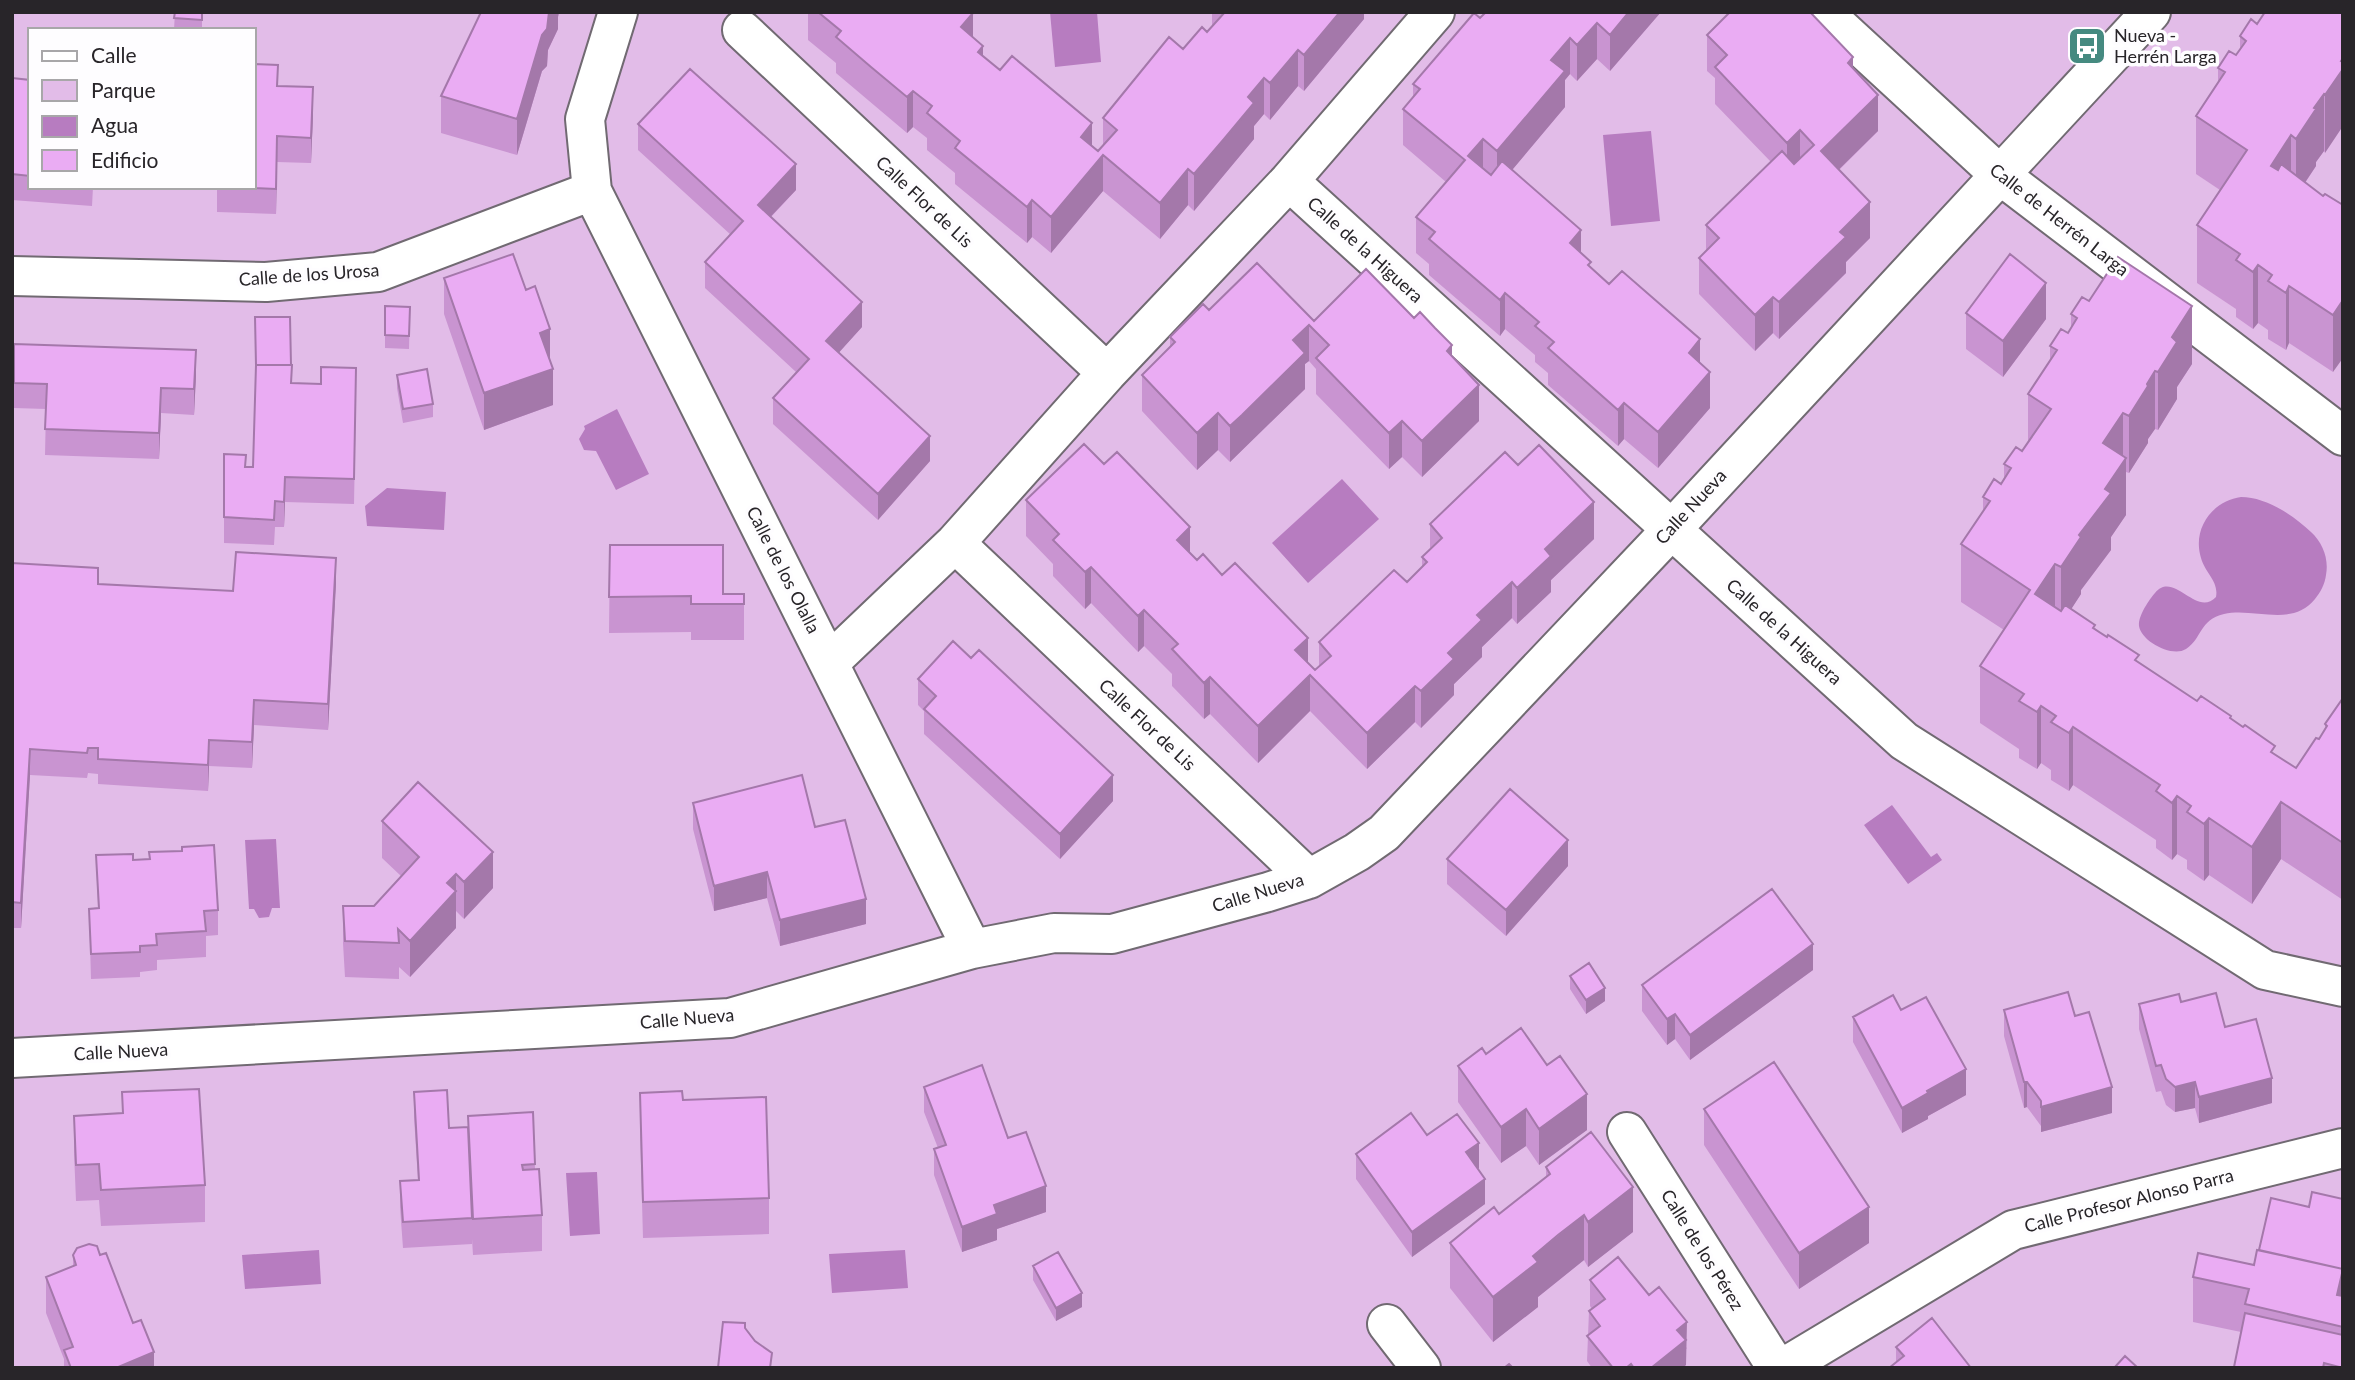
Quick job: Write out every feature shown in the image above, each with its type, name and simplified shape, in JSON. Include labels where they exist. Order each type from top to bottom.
[{"type":"street","points":[[592,191],[585,119],[618,12]]},
{"type":"street","points":[[830,662],[955,543],[1107,373],[1289,181],[1436,12]]},
{"type":"street","name":"Calle de Herrén Larga","points":[[1823,12],[2000,175],[2343,436]]},
{"type":"street","name":"Calle Nueva","points":[[12,1058],[730,1018],[972,949],[1054,933],[1112,934],[1309,878],[1357,852],[1384,833],[1672,528],[2151,12]]},
{"type":"street","name":"Calle Flor de Lis","points":[[741,18],[1107,373]]},
{"type":"street","name":"Calle de la Higuera","points":[[1289,181],[1904,741],[2265,970],[2343,987]]},
{"type":"street","name":"Calle de los Urosa","points":[[12,276],[266,282],[378,272],[592,191]]},
{"type":"street","name":"Calle de los Olalla","points":[[592,191],[972,949]]},
{"type":"street","name":"Calle Flor de Lis","points":[[955,543],[1309,878]]},
{"type":"street","name":"Calle de los Pérez","points":[[1627,1132],[1790,1365]]},
{"type":"street","name":"Calle Profesor Alonso Parra","points":[[1790,1365],[2013,1230],[2343,1149]]},
{"type":"street","points":[[1387,1324],[1421,1368]]},
{"type":"green space","points":[[12,12],[2343,12],[2343,1368],[12,1368]]},
{"type":"water","points":[[1050,12],[1097,12],[1101,62],[1055,67]]},
{"type":"water","points":[[1651,131],[1660,221],[1611,226],[1603,135]]},
{"type":"water","points":[[617,409],[649,474],[616,490],[596,451],[584,450],[579,439],[584,426]]},
{"type":"water","points":[[1342,479],[1379,519],[1308,583],[1272,543]]},
{"type":"water","points":[[387,488],[446,492],[444,530],[367,526],[365,506]]},
{"type":"water","points":[[2241,497],[2260,500],[2279,508],[2315,536],[2322,546],[2327,563],[2320,591],[2306,608],[2295,613],[2236,613],[2216,617],[2205,625],[2191,645],[2180,651],[2166,650],[2151,642],[2141,632],[2139,622],[2144,608],[2162,587],[2170,587],[2201,602],[2208,602],[2216,597],[2214,582],[2201,558],[2199,537],[2213,510]]},
{"type":"water","points":[[1892,805],[1931,857],[1937,853],[1942,860],[1908,884],[1864,825]]},
{"type":"water","points":[[276,839],[280,908],[272,908],[269,917],[259,918],[254,909],[249,909],[245,840]]},
{"type":"water","points":[[597,1172],[600,1234],[570,1236],[566,1173]]},
{"type":"water","points":[[319,1250],[321,1284],[245,1289],[242,1255]]},
{"type":"water","points":[[905,1250],[908,1288],[832,1293],[829,1254]]},
{"type":"building","points":[[175,12],[202,12],[202,20],[174,18]]},
{"type":"building","points":[[481,12],[549,12],[547,29],[542,35],[517,119],[441,96]]},
{"type":"building","points":[[818,12],[972,12],[961,27],[983,46],[978,52],[1000,70],[1012,56],[1092,123],[1081,137],[1098,151],[1117,130],[1103,118],[1169,37],[1183,49],[1202,27],[1207,32],[1225,12],[1340,12],[1304,55],[1298,50],[1270,83],[1264,78],[1248,97],[1254,103],[1194,174],[1188,169],[1160,203],[1103,155],[1051,217],[1032,200],[1027,207],[955,148],[960,141],[927,113],[932,106],[913,91],[907,97],[836,37],[841,31]]},
{"type":"building","points":[[1486,12],[1629,12],[1610,35],[1597,23],[1577,45],[1570,38],[1551,60],[1565,71],[1497,151],[1483,139],[1468,156],[1491,175],[1502,161],[1581,230],[1570,243],[1591,262],[1588,265],[1609,284],[1622,271],[1700,339],[1689,353],[1710,372],[1658,432],[1624,403],[1618,410],[1548,348],[1554,342],[1535,326],[1539,322],[1505,293],[1500,300],[1429,239],[1435,232],[1416,217],[1465,160],[1403,109],[1420,89],[1413,84],[1474,13],[1480,18]]},
{"type":"building","points":[[1730,12],[1810,12],[1853,57],[1848,63],[1878,95],[1821,151],[1870,202],[1840,232],[1846,237],[1779,302],[1773,297],[1755,315],[1699,258],[1719,238],[1706,225],[1782,151],[1794,164],[1814,145],[1800,130],[1787,143],[1715,67],[1727,55],[1707,35]]},
{"type":"building","points":[[2265,12],[2343,12],[2343,69],[2314,108],[2316,109],[2296,139],[2291,135],[2271,166],[2278,170],[2281,164],[2323,196],[2325,194],[2343,205],[2343,300],[2333,315],[2289,286],[2286,293],[2268,281],[2272,275],[2258,265],[2253,272],[2236,260],[2240,254],[2197,225],[2247,150],[2196,116],[2225,72],[2218,68],[2229,51],[2236,55],[2246,41],[2240,36],[2251,19],[2257,24]]},
{"type":"building","points":[[256,64],[278,65],[277,86],[313,87],[311,138],[277,136],[276,189],[256,188]]},
{"type":"building","points":[[690,69],[796,164],[758,205],[862,302],[826,341],[930,436],[878,494],[773,398],[809,359],[705,262],[743,221],[638,124]]},
{"type":"building","points":[[12,78],[28,80],[28,176],[12,174]]},
{"type":"building","points":[[513,254],[526,290],[535,286],[550,329],[540,333],[553,369],[484,393],[444,278]]},
{"type":"building","points":[[2010,254],[2046,283],[2003,341],[1966,313]]},
{"type":"building","points":[[2118,257],[2192,306],[2172,337],[2177,342],[2158,372],[2155,371],[2129,416],[2123,413],[2103,443],[2126,458],[2105,489],[2111,493],[2079,535],[2081,537],[2061,567],[2055,564],[2035,594],[2061,611],[2065,605],[2095,625],[2093,628],[2139,655],[2135,660],[2197,701],[2201,696],[2243,727],[2245,725],[2275,746],[2271,752],[2296,768],[2316,738],[2319,739],[2327,726],[2325,724],[2343,698],[2343,843],[2281,802],[2252,847],[2209,818],[2204,824],[2187,812],[2191,806],[2177,796],[2172,803],[2156,791],[2160,785],[2073,727],[2069,733],[2051,722],[2056,716],[2041,706],[2037,712],[2019,701],[2024,694],[1980,666],[2030,590],[1961,544],[1990,501],[1983,497],[1994,479],[2001,484],[2011,468],[2004,464],[2016,447],[2022,451],[2051,409],[2028,394],[2057,350],[2050,346],[2061,329],[2068,333],[2077,318],[2071,314],[2082,297],[2089,301]]},
{"type":"building","points":[[1257,263],[1314,321],[1366,269],[1414,318],[1420,312],[1452,345],[1447,351],[1479,385],[1422,441],[1402,421],[1389,433],[1316,358],[1329,345],[1309,325],[1293,340],[1305,353],[1242,415],[1230,426],[1218,413],[1197,433],[1142,375],[1175,342],[1170,337],[1203,304],[1209,310]]},
{"type":"building","points":[[385,306],[410,307],[409,336],[385,335]]},
{"type":"building","points":[[255,317],[290,317],[291,365],[256,365]]},
{"type":"building","points":[[14,344],[196,350],[194,389],[161,388],[159,433],[45,429],[47,384],[14,383]]},
{"type":"building","points":[[256,365],[292,365],[291,383],[321,384],[321,367],[356,368],[354,479],[285,477],[284,502],[275,501],[274,520],[224,517],[224,454],[246,455],[245,467],[253,467]]},
{"type":"building","points":[[427,369],[433,404],[403,409],[397,375]]},
{"type":"building","points":[[1084,444],[1104,464],[1117,452],[1190,527],[1177,540],[1197,560],[1203,554],[1222,575],[1235,563],[1308,638],[1295,650],[1315,670],[1331,656],[1319,642],[1394,570],[1407,582],[1427,562],[1422,557],[1442,538],[1430,524],[1505,452],[1518,465],[1539,445],[1594,502],[1545,549],[1551,556],[1517,588],[1512,582],[1477,615],[1482,620],[1448,653],[1454,659],[1421,691],[1415,686],[1367,733],[1310,675],[1258,726],[1210,677],[1204,683],[1172,649],[1178,644],[1144,610],[1138,616],[1091,567],[1085,572],[1053,540],[1059,534],[1026,500]]},
{"type":"building","points":[[610,545],[723,545],[723,594],[744,594],[744,604],[691,604],[691,596],[609,597]]},
{"type":"building","points":[[236,552],[336,558],[328,704],[254,700],[252,742],[209,740],[208,765],[98,759],[98,748],[88,748],[87,753],[30,749],[21,903],[12,902],[12,563],[98,568],[98,584],[233,591]]},
{"type":"building","points":[[953,641],[971,658],[979,650],[1113,775],[1060,834],[924,709],[936,696],[918,679]]},
{"type":"building","points":[[802,775],[815,827],[845,820],[866,899],[780,920],[767,872],[714,886],[693,803]]},
{"type":"building","points":[[418,782],[493,852],[464,882],[456,874],[447,883],[456,891],[410,941],[398,929],[399,943],[345,941],[343,906],[374,906],[419,857],[382,821]]},
{"type":"building","points":[[1510,789],[1568,840],[1506,910],[1447,859]]},
{"type":"building","points":[[214,845],[218,910],[204,911],[206,931],[156,934],[157,945],[140,946],[140,952],[91,954],[89,909],[99,908],[96,855],[133,854],[133,860],[150,859],[149,852],[182,851],[182,847]]},
{"type":"building","points":[[1772,889],[1813,944],[1690,1035],[1675,1014],[1667,1019],[1642,985]]},
{"type":"building","points":[[1589,963],[1605,988],[1586,1000],[1570,976]]},
{"type":"building","points":[[2068,992],[2075,1016],[2089,1012],[2112,1087],[2041,1107],[2041,1101],[2027,1082],[2024,1082],[2004,1010]]},
{"type":"building","points":[[2216,993],[2225,1027],[2256,1019],[2272,1078],[2199,1097],[2195,1082],[2175,1087],[2166,1079],[2161,1065],[2156,1066],[2139,1004],[2179,994],[2181,1002]]},
{"type":"building","points":[[1893,995],[1901,1010],[1926,997],[1966,1069],[1902,1108],[1853,1017]]},
{"type":"building","points":[[1521,1028],[1547,1065],[1560,1056],[1587,1094],[1539,1129],[1526,1109],[1501,1127],[1458,1066],[1482,1048],[1486,1054]]},
{"type":"building","points":[[1774,1062],[1869,1207],[1799,1253],[1704,1109]]},
{"type":"building","points":[[982,1065],[1008,1138],[1026,1132],[1046,1186],[994,1205],[997,1214],[962,1227],[934,1149],[946,1145],[924,1087]]},
{"type":"building","points":[[199,1089],[205,1185],[101,1190],[99,1164],[76,1165],[74,1116],[123,1113],[122,1092]]},
{"type":"building","points":[[447,1090],[449,1128],[468,1127],[472,1218],[403,1222],[400,1181],[419,1180],[414,1092]]},
{"type":"building","points":[[682,1091],[683,1100],[766,1097],[769,1198],[643,1202],[640,1093]]},
{"type":"building","points":[[533,1112],[535,1164],[522,1165],[523,1170],[539,1169],[542,1215],[473,1219],[468,1116]]},
{"type":"building","points":[[1411,1113],[1427,1135],[1457,1114],[1479,1143],[1466,1152],[1485,1179],[1412,1232],[1356,1154]]},
{"type":"building","points":[[1591,1132],[1633,1187],[1588,1222],[1584,1215],[1558,1235],[1533,1256],[1538,1262],[1493,1297],[1450,1243],[1494,1207],[1499,1214],[1550,1174],[1546,1167]]},
{"type":"building","points":[[2312,1192],[2343,1199],[2343,1269],[2259,1250],[2271,1198],[2309,1207]]},
{"type":"building","points":[[89,1244],[97,1246],[100,1255],[106,1253],[133,1323],[141,1320],[154,1352],[116,1368],[71,1368],[64,1350],[73,1347],[46,1277],[76,1265],[73,1255],[77,1248]]},
{"type":"building","points":[[2257,1250],[2343,1269],[2337,1295],[2343,1296],[2343,1327],[2245,1304],[2249,1289],[2193,1277],[2198,1253],[2254,1265]]},
{"type":"building","points":[[1058,1252],[1082,1293],[1056,1308],[1033,1266]]},
{"type":"building","points":[[1618,1257],[1649,1295],[1659,1287],[1687,1322],[1677,1330],[1686,1340],[1651,1368],[1634,1368],[1631,1364],[1626,1368],[1613,1368],[1587,1336],[1600,1326],[1589,1311],[1605,1299],[1590,1280]]},
{"type":"building","points":[[2245,1313],[2343,1335],[2343,1368],[2324,1363],[2323,1368],[2234,1367]]},
{"type":"building","points":[[1932,1318],[1971,1368],[1889,1368],[1904,1356],[1896,1347]]},
{"type":"building","points":[[723,1322],[745,1323],[745,1328],[755,1341],[772,1353],[770,1368],[718,1368]]},
{"type":"building","points":[[2125,1356],[2138,1368],[2114,1368]]},
{"type":"place","name":"Nueva - Herrén Larga","points":[[2087,46]]}]
